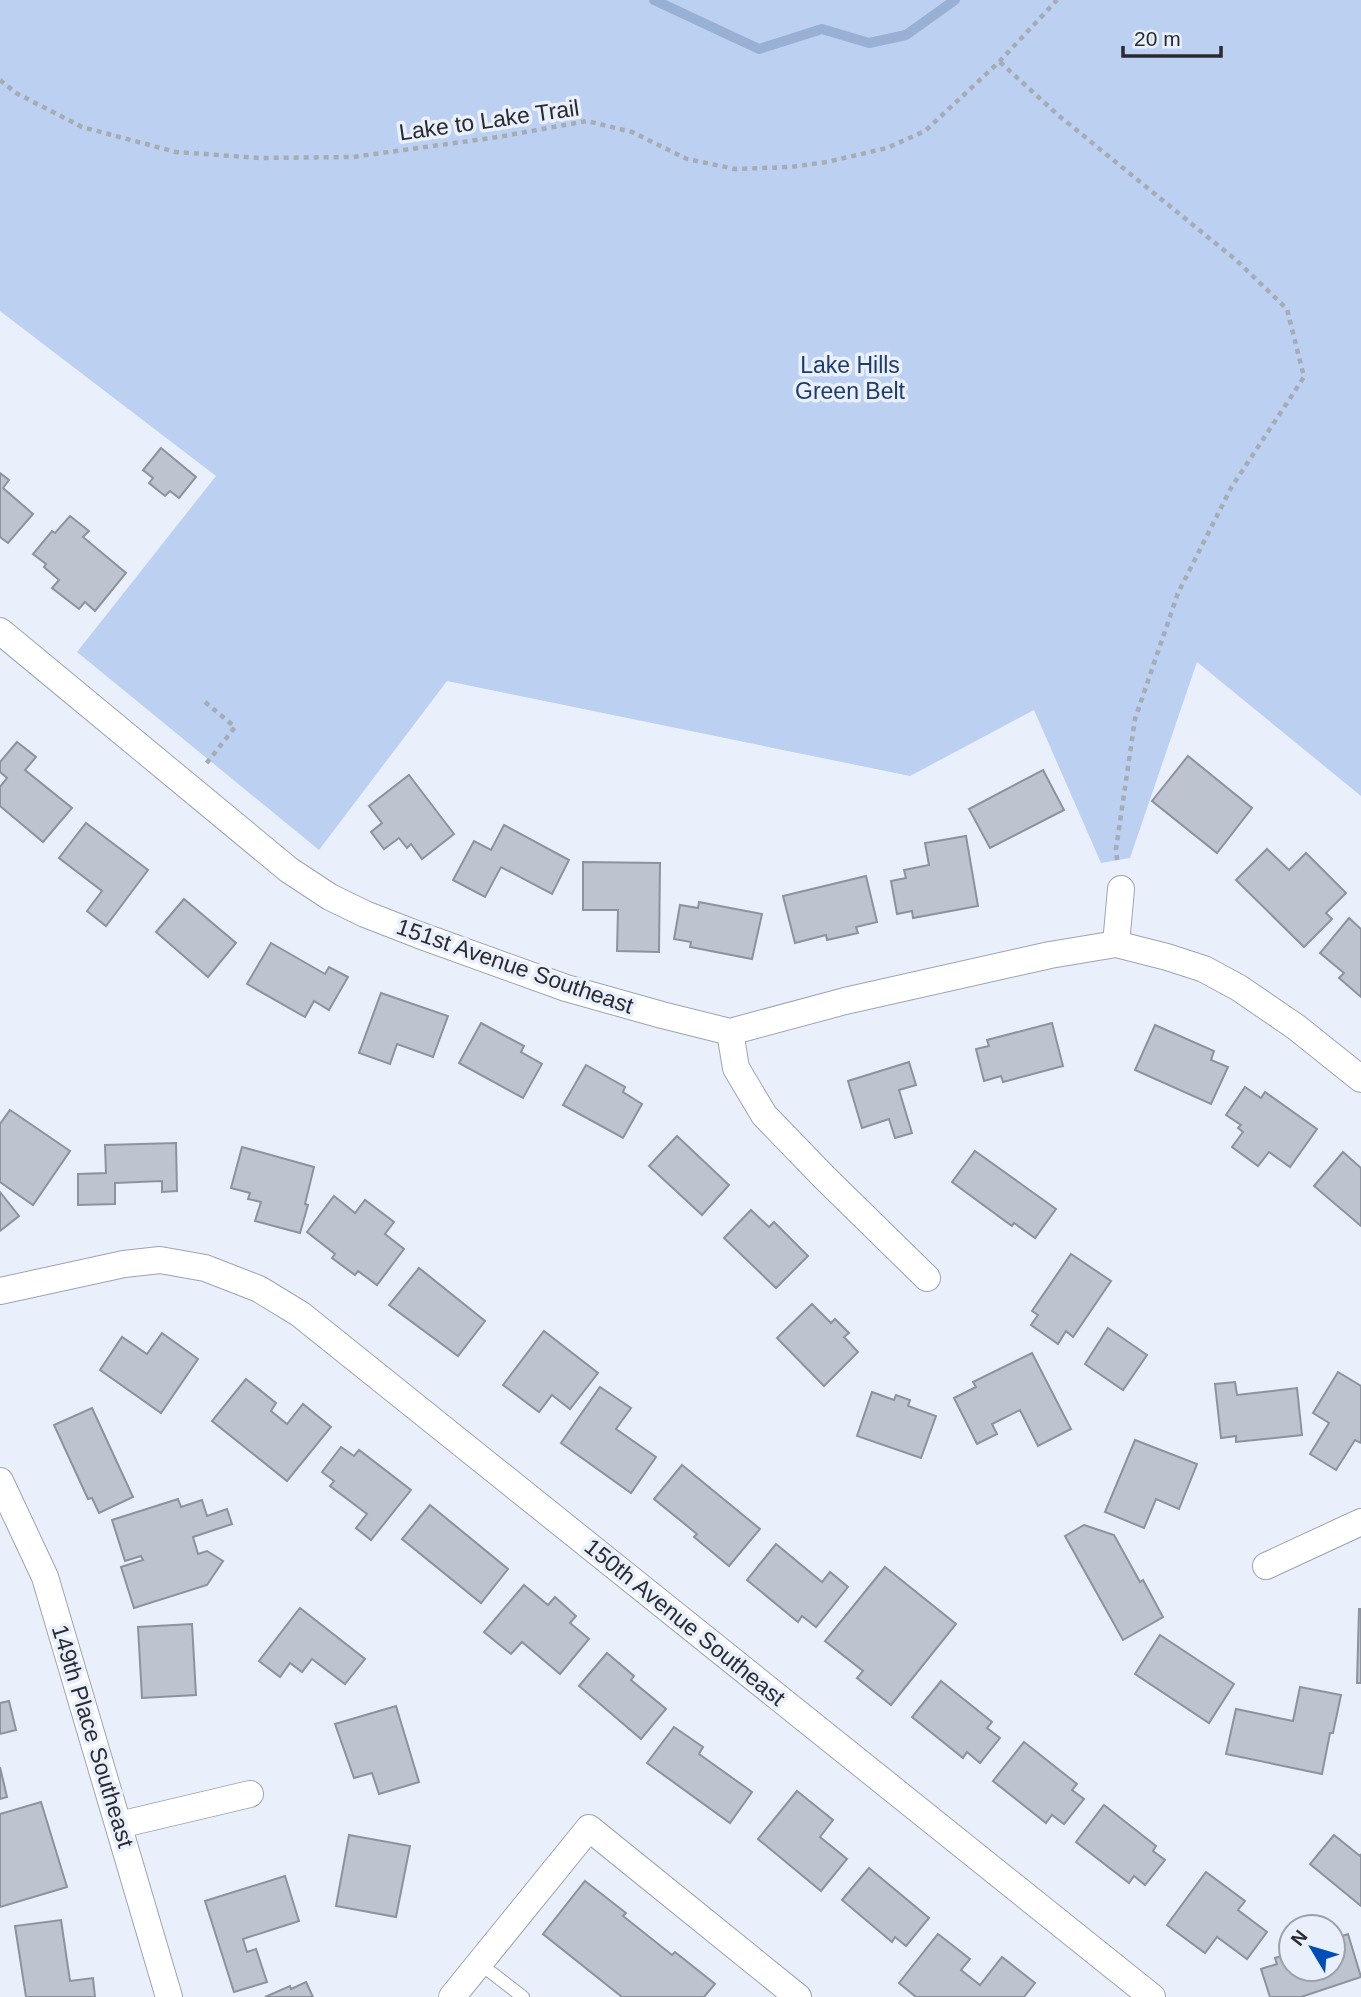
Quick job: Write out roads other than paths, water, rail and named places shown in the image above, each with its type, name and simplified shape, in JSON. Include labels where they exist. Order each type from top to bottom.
[{"type":"street","name":"151st Avenue Southeast","points":[[0,631],[289,870],[330,897],[365,914],[565,988],[730,1031],[857,998],[1050,955],[1116,944],[1204,969],[1227,981],[1296,1027],[1361,1079]]},
{"type":"street","points":[[1116,944],[1121,889]]},
{"type":"street","points":[[730,1031],[736,1068],[764,1115],[927,1278]]},
{"type":"street","name":"150th Avenue Southeast","points":[[0,1291],[124,1264],[160,1260],[205,1268],[259,1289],[300,1314],[1152,1997]]},
{"type":"street","name":"149th Place Southeast","points":[[0,1481],[45,1577],[170,1997]]},
{"type":"street","points":[[1266,1566],[1361,1522]]},
{"type":"street","points":[[119,1825],[250,1794]]},
{"type":"street","points":[[452,1997],[589,1828],[798,1997]]},
{"type":"lane","points":[[479,1963],[523,1997]]},
{"type":"waterway","points":[[654,0],[759,49],[822,29],[869,43],[906,35],[955,0]]},
{"type":"park label","name":"Lake Hills Green Belt","points":[[850,378]]}]
